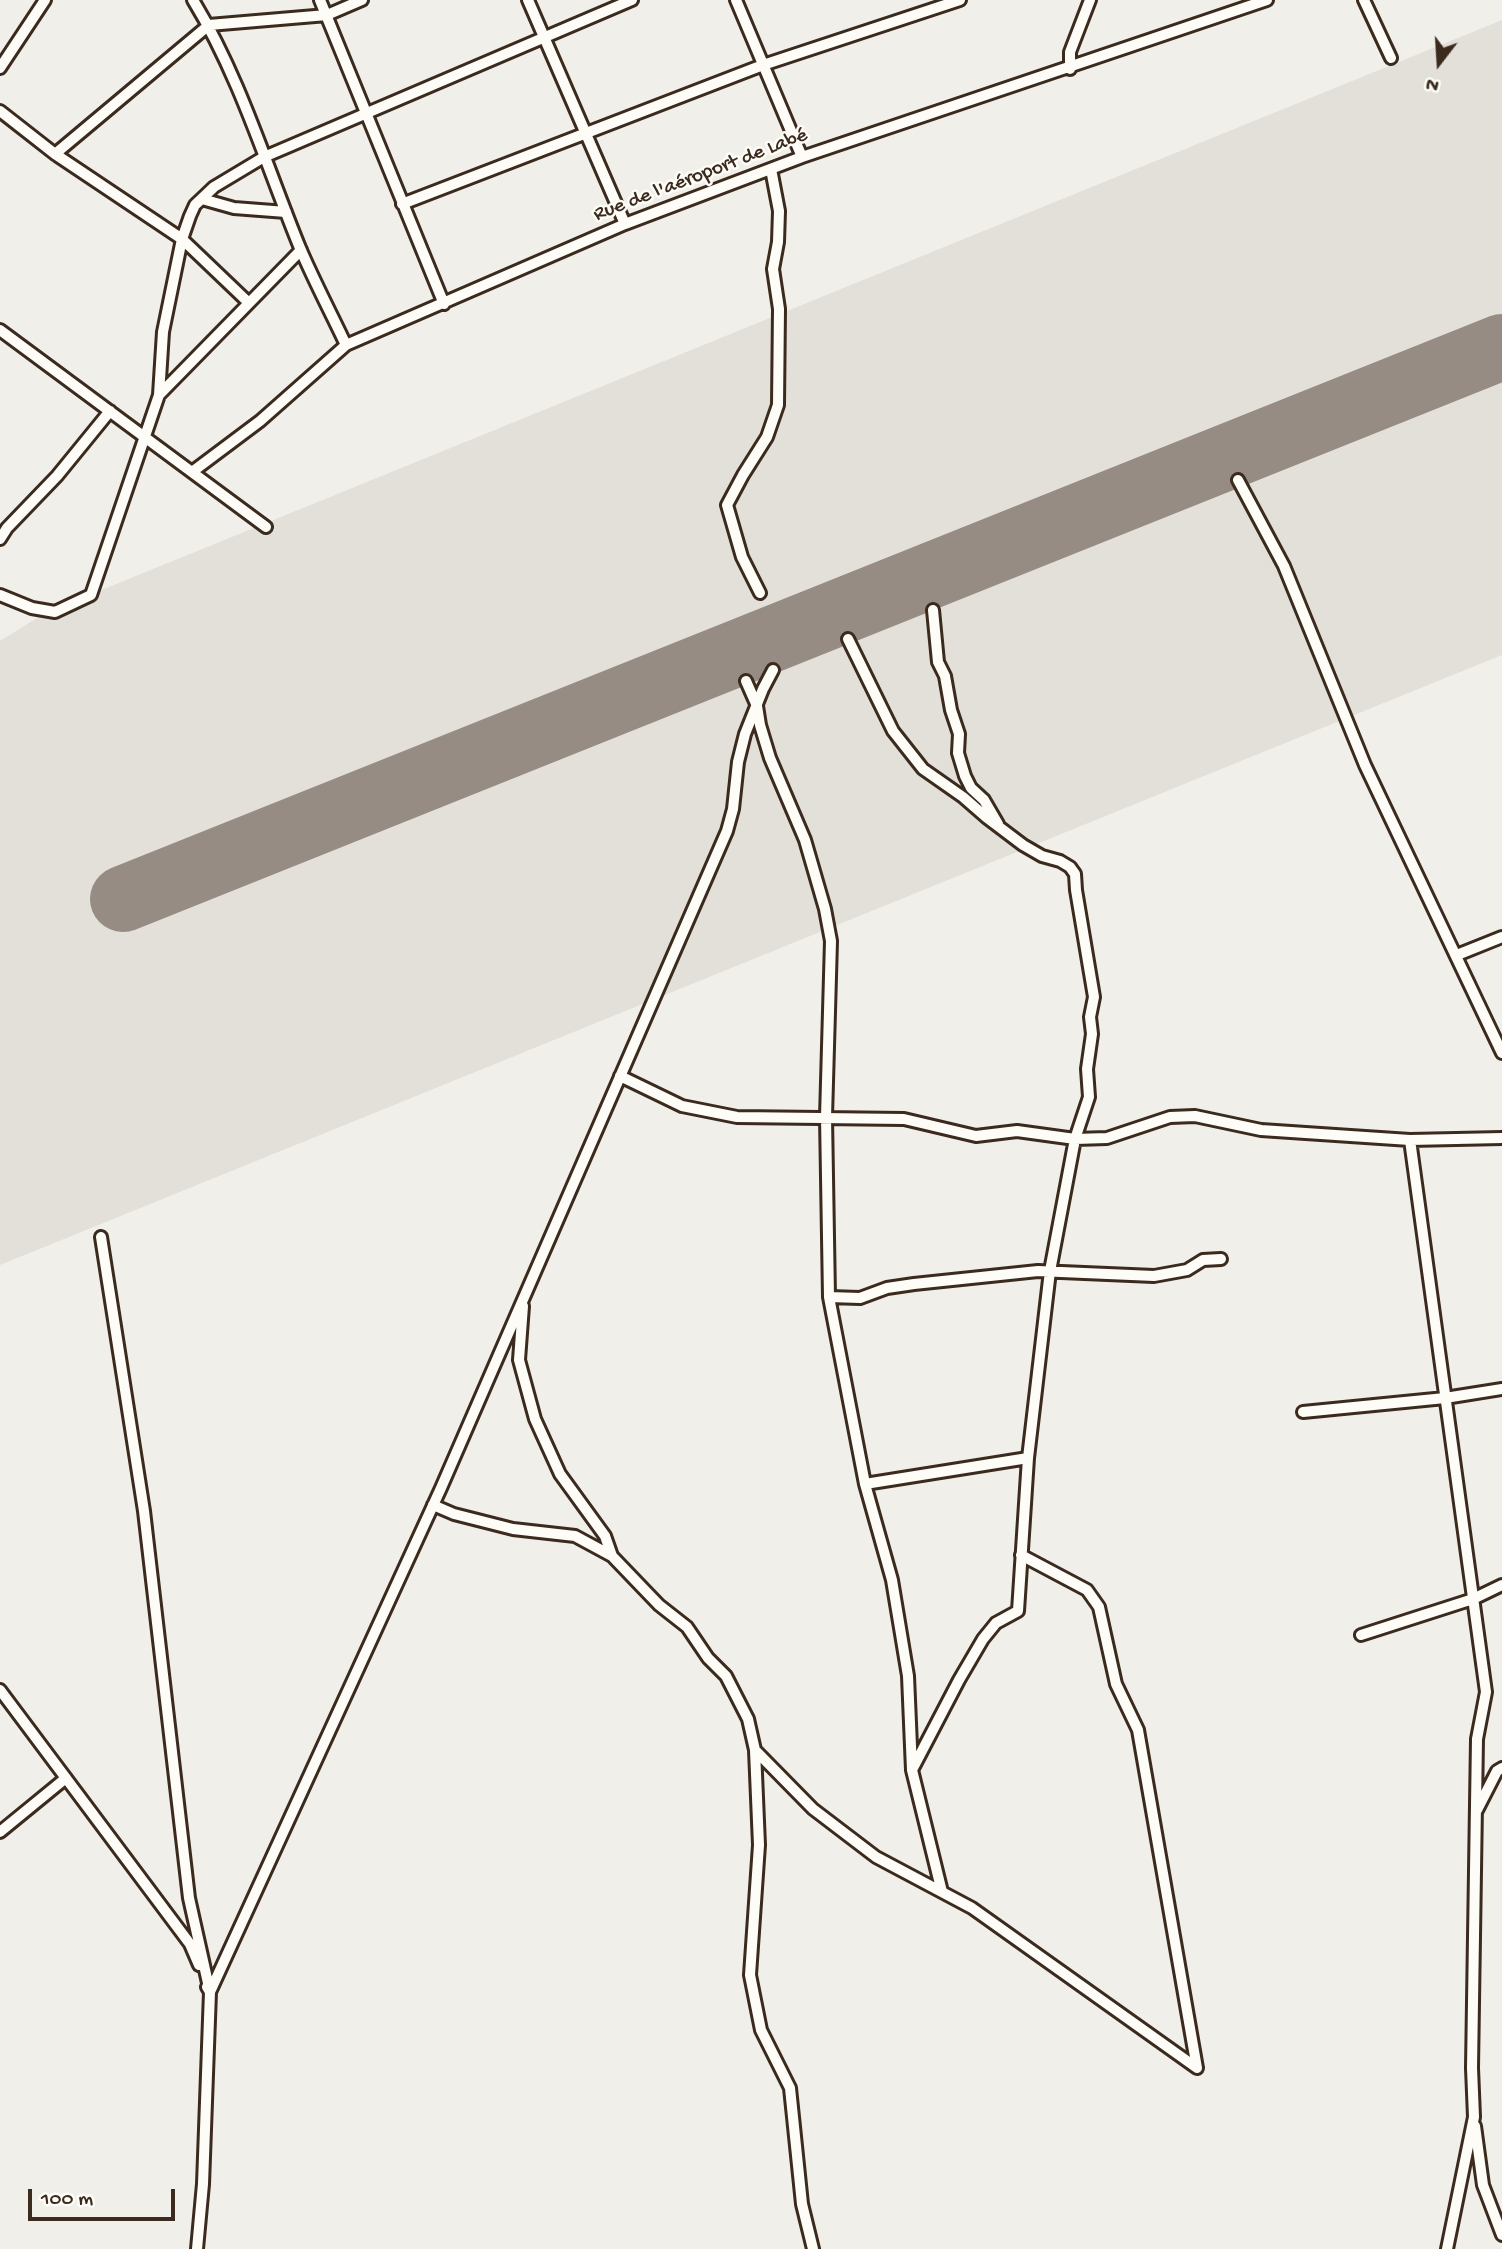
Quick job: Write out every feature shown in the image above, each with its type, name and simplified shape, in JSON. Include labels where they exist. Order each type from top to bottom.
[{"type":"street","points":[[0,68],[45,0]]},
{"type":"street","points":[[193,0],[209,25],[232,74],[301,250],[346,345]]},
{"type":"street","points":[[320,0],[444,304]]},
{"type":"street","points":[[55,154],[209,25],[327,15],[362,0]]},
{"type":"street","points":[[528,0],[625,224]]},
{"type":"street","points":[[0,595],[32,608],[55,612],[91,595],[159,395],[163,332],[181,239],[195,205],[202,198],[214,187],[264,157],[632,0]]},
{"type":"street","points":[[736,0],[802,158]]},
{"type":"street","points":[[402,204],[763,65],[960,0]]},
{"type":"street","points":[[1070,69],[1070,52],[1090,0]]},
{"type":"street","name":"Rue de l'aéroport de Labé","points":[[192,472],[260,421],[346,345],[625,224],[771,169],[1267,0]]},
{"type":"street","points":[[1364,0],[1391,58]]},
{"type":"street","points":[[0,111],[55,154],[181,239],[249,303]]},
{"type":"street","points":[[760,593],[742,557],[727,505],[767,437],[778,405],[779,309],[773,269],[778,243],[779,211],[771,169]]},
{"type":"street","points":[[202,198],[233,208],[286,212]]},
{"type":"street","points":[[159,395],[301,250]]},
{"type":"street","points":[[0,330],[266,527]]},
{"type":"street","points":[[0,538],[57,476],[110,411]]},
{"type":"street","points":[[1238,480],[1283,566],[1365,765],[1502,1053]]},
{"type":"street","points":[[933,610],[938,663],[959,734],[958,753],[965,776],[1002,829]]},
{"type":"street","points":[[848,639],[893,731],[923,769],[1002,829],[1042,856],[1070,867],[1075,874],[1094,997],[1087,1069],[1089,1097],[1075,1139],[1050,1271],[1028,1458],[1017,1611],[996,1623],[984,1639],[959,1680],[912,1770]]},
{"type":"street","points":[[210,1992],[433,1505],[727,831],[737,790],[738,762],[750,719],[773,670]]},
{"type":"street","points":[[746,681],[757,706],[760,726],[771,758],[805,840],[825,909],[831,941],[826,1117],[829,1297],[865,1484],[892,1580],[908,1676],[912,1770],[942,1892]]},
{"type":"street","points":[[1457,955],[1502,937]]},
{"type":"street","points":[[620,1076],[682,1106],[737,1117],[904,1119],[976,1136],[1017,1130],[1075,1139],[1107,1138],[1170,1117],[1195,1116],[1261,1130],[1410,1140],[1502,1138]]},
{"type":"street","points":[[1410,1140],[1486,1692],[1477,1739],[1472,2068],[1474,2117],[1483,2185],[1502,2235]]},
{"type":"street","points":[[101,1237],[144,1511],[189,1898],[210,1992],[203,2184],[197,2249]]},
{"type":"street","points":[[829,1297],[860,1298],[914,1284],[1050,1271],[1154,1276],[1187,1270],[1203,1260],[1220,1259]]},
{"type":"street","points":[[524,1297],[519,1360],[536,1419],[560,1474],[605,1536],[612,1556]]},
{"type":"street","points":[[1303,1412],[1445,1398],[1502,1389]]},
{"type":"street","points":[[865,1484],[1028,1458]]},
{"type":"street","points":[[433,1505],[454,1514],[513,1529],[575,1536],[612,1556],[659,1605],[687,1627],[708,1658],[726,1676],[748,1720],[755,1750],[759,1845],[750,1975],[761,2030],[790,2088],[802,2204],[813,2249]]},
{"type":"street","points":[[755,1750],[813,1809],[876,1857],[972,1908],[1197,2068],[1138,1730],[1116,1684],[1099,1607],[1087,1590],[1021,1555]]},
{"type":"street","points":[[1361,1634],[1473,1599],[1502,1585]]},
{"type":"street","points":[[0,1690],[190,1944],[210,1992]]},
{"type":"street","points":[[1476,1812],[1497,1771],[1502,1768]]},
{"type":"street","points":[[0,1832],[66,1778]]},
{"type":"street","points":[[1447,2249],[1474,2117]]},
{"type":"shaded area","points":[[1502,20],[1502,655],[0,1265],[0,641],[45,613]]},
{"type":"runway","points":[[123,899],[1502,347]]}]
